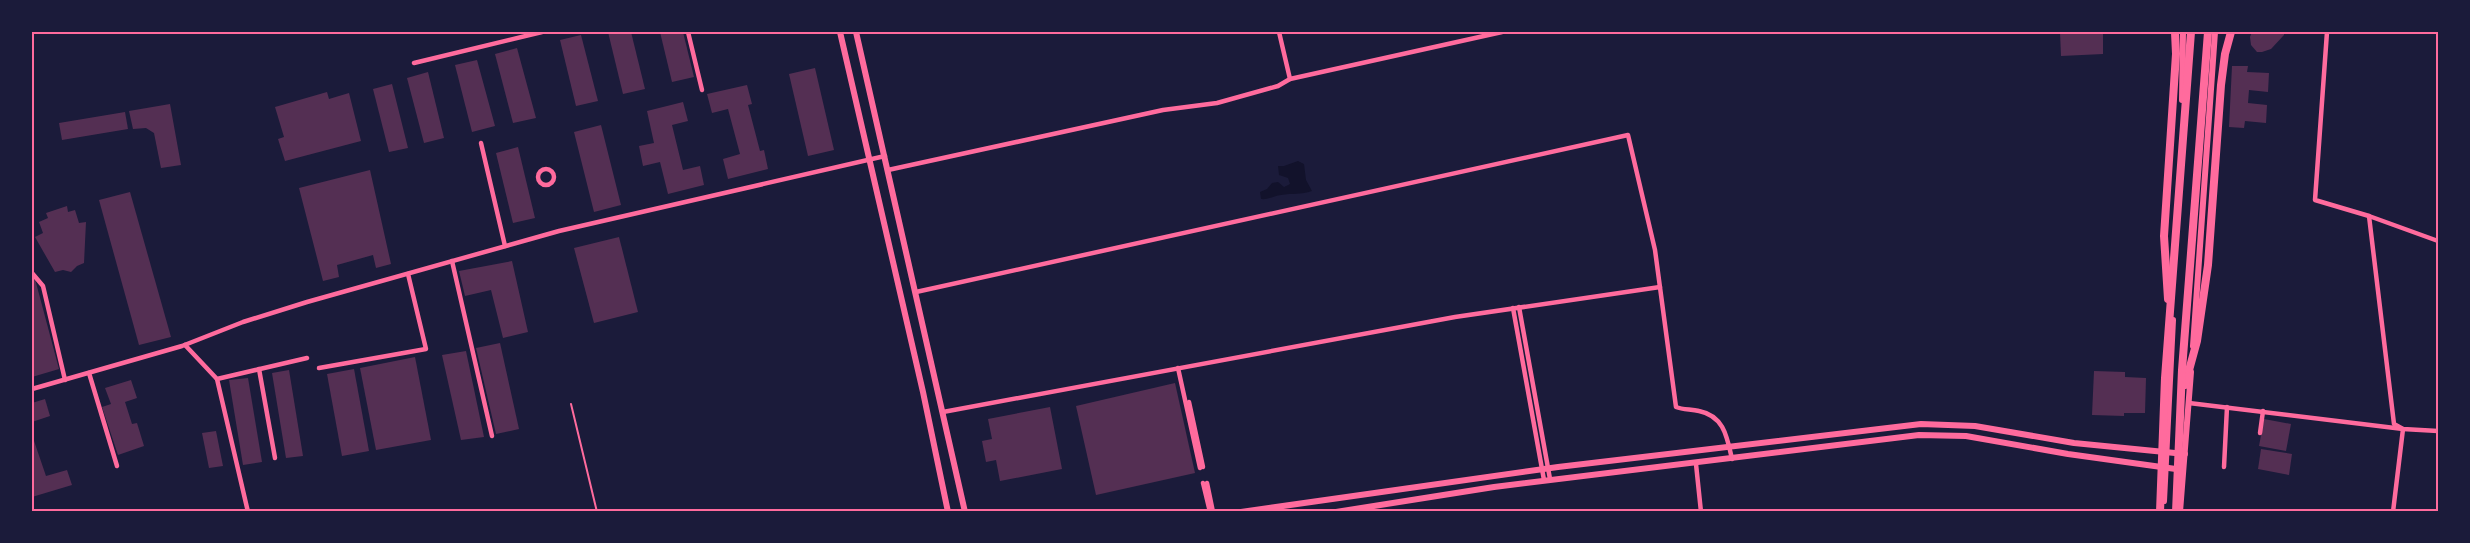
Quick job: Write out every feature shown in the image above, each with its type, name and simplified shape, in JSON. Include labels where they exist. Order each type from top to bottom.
[{"type":"highway","points":[[2170,331],[2164,236],[2176,54],[2175,32]]},
{"type":"highway","points":[[2162,512],[2165,378],[2192,32]]},
{"type":"highway","points":[[2178,512],[2181,398],[2208,32]]},
{"type":"highway","points":[[2181,398],[2197,341],[2208,265],[2226,32]]},
{"type":"highway","points":[[2225,54],[2231,32]]},
{"type":"main road","points":[[840,32],[923,392],[948,512]]},
{"type":"main road","points":[[856,32],[965,512]]},
{"type":"main road","points":[[2170,32],[2184,69]]},
{"type":"main road","points":[[2162,512],[2167,452],[2184,69],[2183,32]]},
{"type":"main road","points":[[2178,512],[2184,470],[2215,32]]},
{"type":"main road","points":[[1241,512],[1545,469],[1904,426],[1958,424],[2073,443],[2185,454]]},
{"type":"main road","points":[[1336,512],[1547,480],[1696,464],[1902,436],[1966,436],[2068,454],[2184,470]]},
{"type":"street","points":[[414,63],[542,32]]},
{"type":"street","points":[[688,32],[702,90]]},
{"type":"street","points":[[1279,32],[1290,79]]},
{"type":"street","points":[[888,170],[1163,110],[1217,103],[1278,86],[1290,79],[1502,32]]},
{"type":"street","points":[[2327,32],[2315,200],[2439,241]]},
{"type":"street","points":[[916,292],[1629,135],[1654,250],[1676,407],[1705,412],[1714,416],[1722,426],[1732,459]]},
{"type":"street","points":[[481,143],[505,246]]},
{"type":"street","points":[[32,389],[185,345],[243,322],[296,305],[559,231],[885,156]]},
{"type":"street","points":[[2369,216],[2394,424],[2403,429]]},
{"type":"street","points":[[452,261],[492,436]]},
{"type":"street","points":[[32,273],[42,286],[65,380]]},
{"type":"street","points":[[319,368],[426,350],[408,274]]},
{"type":"street","points":[[943,412],[1513,308],[1660,286]]},
{"type":"street","points":[[1519,307],[1545,469]]},
{"type":"street","points":[[1513,308],[1547,480]]},
{"type":"street","points":[[185,345],[218,379],[248,512]]},
{"type":"street","points":[[218,379],[307,358]]},
{"type":"street","points":[[1179,368],[1202,467]]},
{"type":"street","points":[[259,369],[275,458]]},
{"type":"street","points":[[89,373],[117,466]]},
{"type":"street","points":[[2189,403],[2403,429],[2439,431]]},
{"type":"street","points":[[2224,466],[2227,407]]},
{"type":"street","points":[[2260,433],[2263,411]]},
{"type":"street","points":[[2393,512],[2403,429]]},
{"type":"street","points":[[1696,464],[1701,512]]},
{"type":"street","points":[[1205,483],[1212,512]]},
{"type":"lane","points":[[571,404],[597,512]]},
{"type":"shaded area","points":[[1298,161],[1304,164],[1306,180],[1312,191],[1261,199],[1260,192],[1272,183],[1278,182],[1284,187],[1290,184],[1288,178],[1279,175],[1278,166]]},
{"type":"building","points":[[608,32],[631,32],[645,89],[623,94]]},
{"type":"building","points":[[660,32],[683,32],[694,77],[672,82]]},
{"type":"building","points":[[2060,32],[2103,32],[2103,54],[2061,56]]},
{"type":"building","points":[[2252,32],[2284,32],[2284,35],[2271,49],[2257,52],[2251,45]]},
{"type":"building","points":[[581,35],[598,101],[576,106],[560,40]]},
{"type":"building","points":[[517,48],[536,118],[513,123],[495,54]]},
{"type":"building","points":[[477,60],[495,126],[472,132],[455,65]]},
{"type":"building","points":[[2232,66],[2248,66],[2247,72],[2269,73],[2268,92],[2249,90],[2248,103],[2267,105],[2266,123],[2245,121],[2244,128],[2229,127]]},
{"type":"building","points":[[815,68],[834,150],[808,156],[789,74]]},
{"type":"building","points":[[428,72],[444,138],[424,143],[407,78]]},
{"type":"building","points":[[392,84],[408,148],[389,152],[373,89]]},
{"type":"building","points":[[747,85],[752,104],[748,105],[760,151],[764,150],[768,169],[728,179],[723,159],[740,154],[728,109],[712,113],[707,94]]},
{"type":"building","points":[[327,92],[329,99],[349,93],[361,141],[285,161],[278,139],[284,137],[275,107]]},
{"type":"building","points":[[683,102],[688,121],[672,125],[683,170],[700,166],[704,185],[668,194],[660,162],[643,166],[639,146],[654,143],[647,111]]},
{"type":"building","points":[[170,104],[181,165],[161,168],[154,133],[146,128],[133,129],[129,111]]},
{"type":"building","points":[[125,112],[128,129],[62,140],[59,123]]},
{"type":"building","points":[[601,125],[621,205],[594,212],[574,132]]},
{"type":"building","points":[[518,147],[535,218],[513,223],[496,153]]},
{"type":"building","points":[[370,170],[391,264],[376,268],[373,255],[337,265],[339,277],[323,281],[299,188]]},
{"type":"building","points":[[130,192],[171,337],[139,345],[99,200]]},
{"type":"building","points":[[67,206],[68,212],[75,210],[79,223],[86,222],[84,263],[71,272],[63,270],[55,272],[35,237],[43,233],[39,222],[48,218],[46,213]]},
{"type":"building","points":[[619,237],[638,312],[594,323],[574,248]]},
{"type":"building","points":[[512,261],[528,332],[503,338],[491,290],[465,296],[459,271]]},
{"type":"building","points":[[35,279],[59,369],[32,377],[32,280]]},
{"type":"building","points":[[500,343],[519,429],[496,434],[476,348]]},
{"type":"building","points":[[466,351],[484,437],[461,440],[442,355]]},
{"type":"building","points":[[415,357],[431,440],[376,450],[360,368]]},
{"type":"building","points":[[354,369],[369,451],[342,456],[327,374]]},
{"type":"building","points":[[289,370],[303,456],[286,458],[272,373]]},
{"type":"building","points":[[2094,371],[2125,372],[2125,377],[2146,378],[2145,413],[2124,413],[2124,416],[2092,415]]},
{"type":"building","points":[[248,378],[262,462],[243,465],[229,380]]},
{"type":"building","points":[[131,380],[137,398],[125,402],[132,424],[137,423],[144,446],[118,455],[102,407],[111,404],[105,388]]},
{"type":"building","points":[[1175,383],[1195,473],[1096,495],[1076,406]]},
{"type":"building","points":[[45,399],[50,416],[32,422],[32,403]]},
{"type":"building","points":[[1050,407],[1062,469],[1000,481],[996,460],[986,462],[982,441],[992,439],[988,419]]},
{"type":"building","points":[[2264,419],[2291,424],[2286,451],[2259,446]]},
{"type":"building","points":[[216,431],[223,466],[209,468],[202,433]]},
{"type":"building","points":[[32,435],[46,476],[67,470],[72,485],[32,497]]},
{"type":"building","points":[[2261,449],[2292,454],[2289,475],[2258,469]]}]
